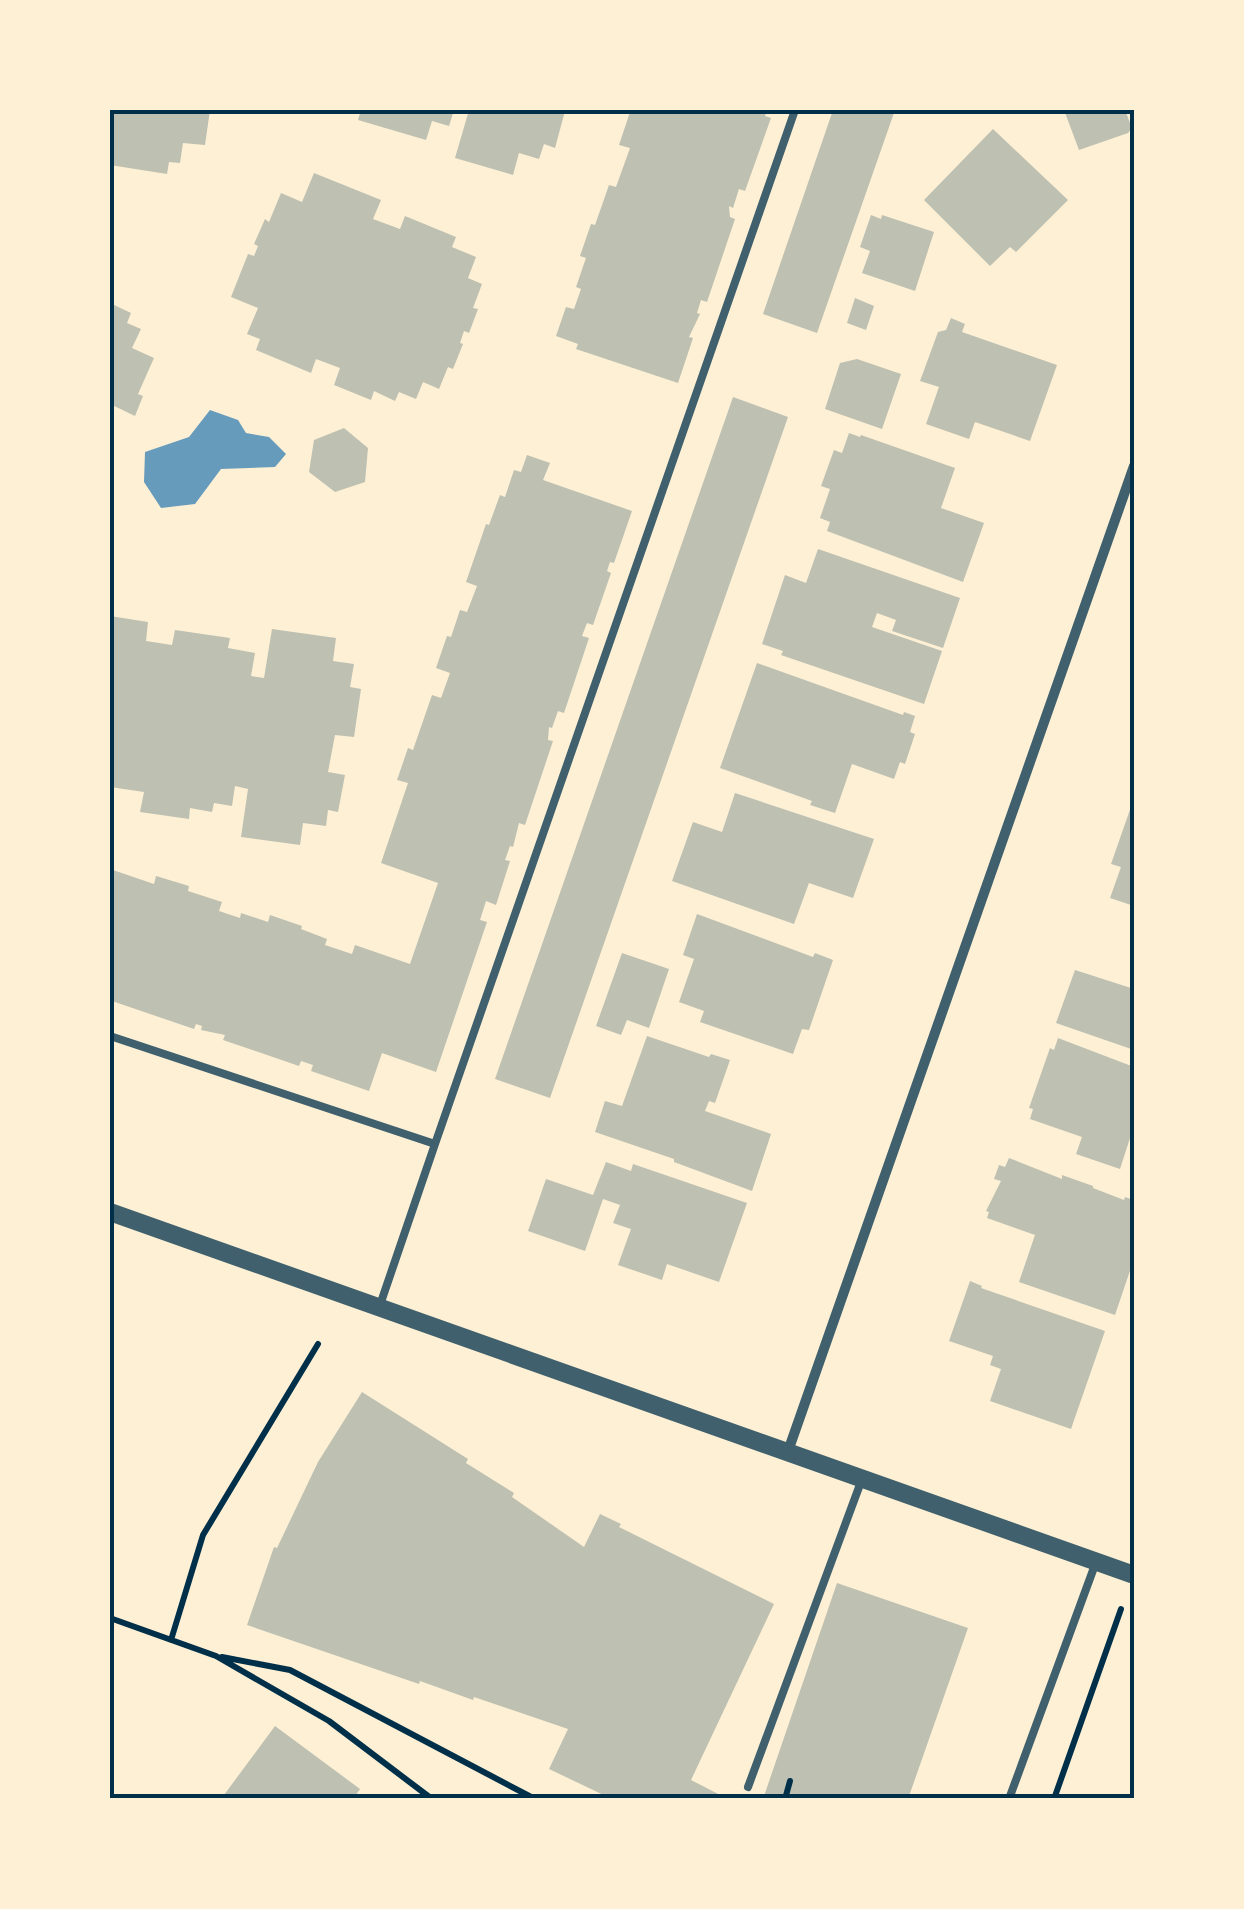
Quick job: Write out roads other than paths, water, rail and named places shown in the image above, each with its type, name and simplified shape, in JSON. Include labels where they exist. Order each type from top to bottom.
[{"type":"street","points":[[788,1454],[1134,466]]},
{"type":"street","points":[[110,1212],[1134,1575]]},
{"type":"lane","points":[[379,1307],[795,110]]},
{"type":"lane","points":[[110,1036],[436,1144]]},
{"type":"lane","points":[[748,1787],[862,1480]]},
{"type":"lane","points":[[1009,1799],[1096,1562]]},
{"type":"water","points":[[210,410],[238,420],[246,433],[269,437],[286,454],[275,467],[221,469],[195,504],[161,508],[144,482],[145,452],[189,437]]}]
